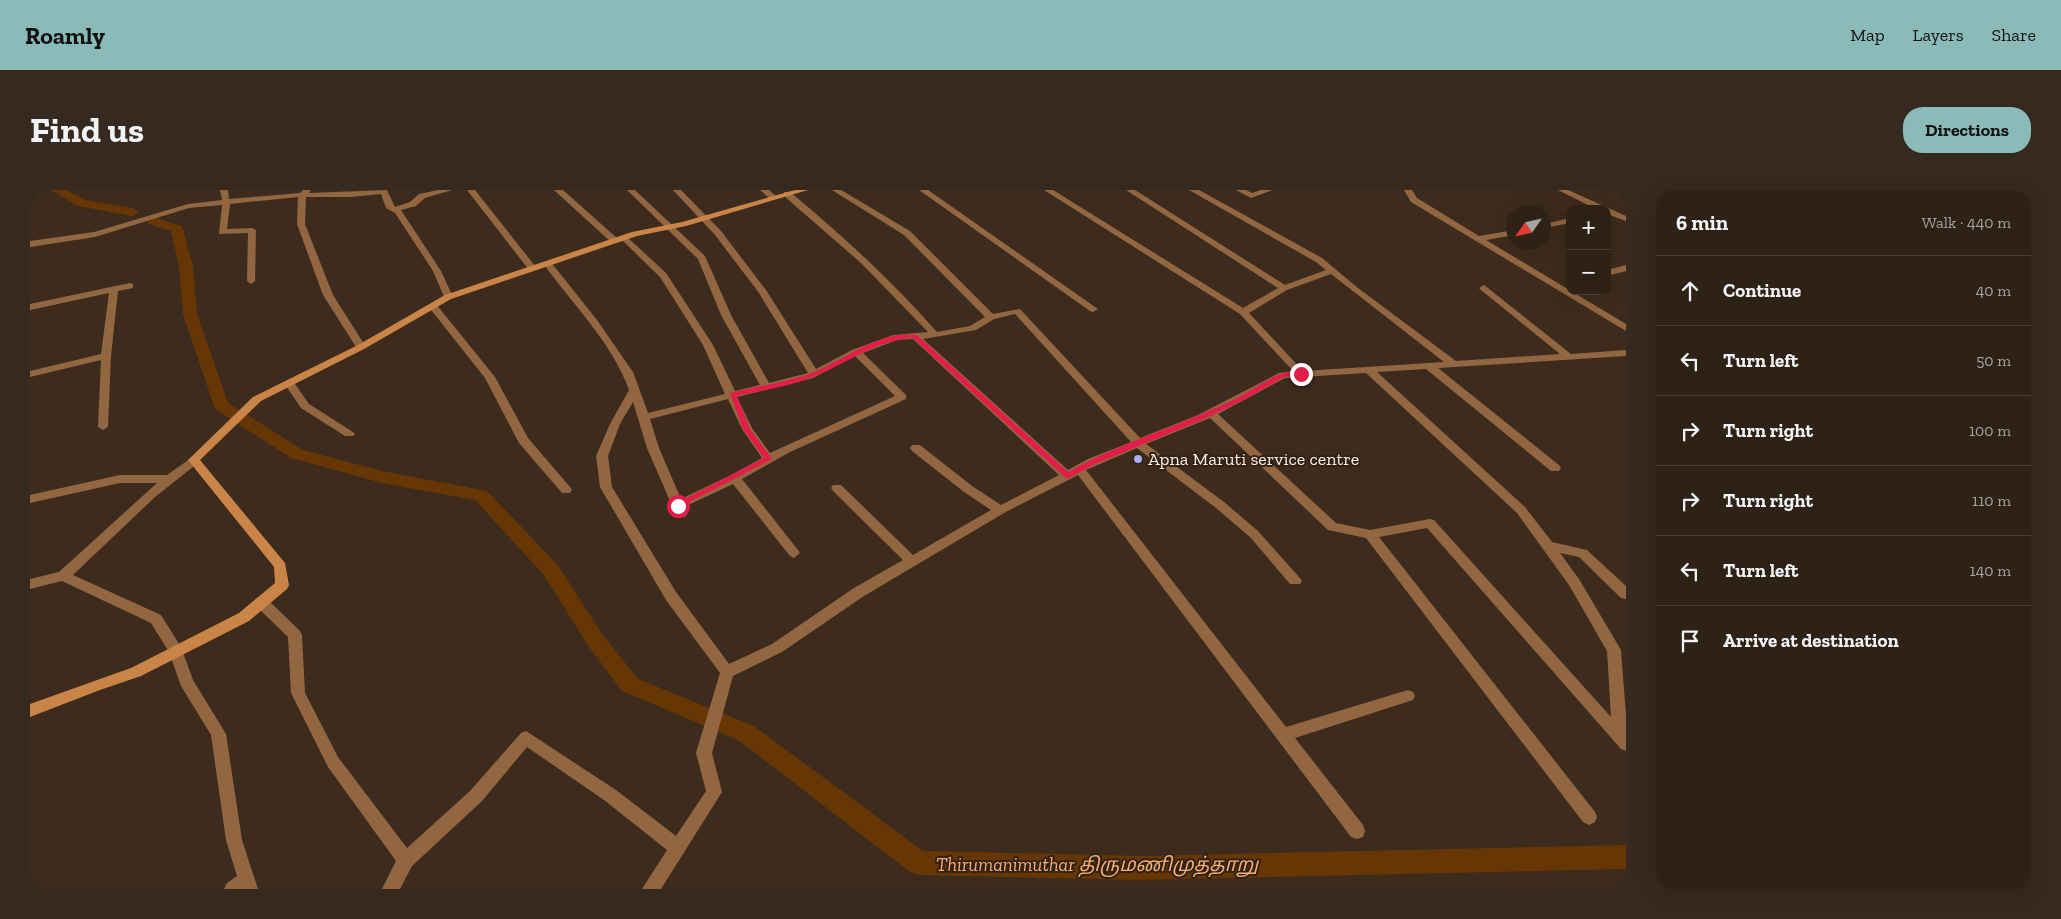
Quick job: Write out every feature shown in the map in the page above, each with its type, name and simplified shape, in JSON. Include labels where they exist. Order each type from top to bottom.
[{"type":"street","points":[[224,190],[226,202],[222,232],[252,230],[251,281]]},
{"type":"street","points":[[30,244],[95,234],[188,206],[304,193],[351,195],[383,190],[390,208],[398,211],[437,271],[448,297]]},
{"type":"street","points":[[393,210],[414,204],[422,196],[448,190]]},
{"type":"street","points":[[471,190],[532,268]]},
{"type":"street","points":[[558,190],[615,241]]},
{"type":"street","points":[[632,190],[702,258],[726,315],[766,387]]},
{"type":"street","points":[[677,190],[704,218],[763,292],[814,374]]},
{"type":"street","points":[[764,190],[773,197]]},
{"type":"street","points":[[30,584],[63,576],[170,479],[194,460],[257,399],[361,347],[448,297],[615,241],[804,190]]},
{"type":"street","points":[[836,190],[907,233],[991,317]]},
{"type":"street","points":[[923,190],[1093,309]]},
{"type":"street","points":[[1048,190],[1243,312],[1301,374]]},
{"type":"street","points":[[1130,190],[1284,288]]},
{"type":"street","points":[[1193,190],[1319,260],[1455,365]]},
{"type":"street","points":[[1240,190],[1251,196],[1269,190]]},
{"type":"street","points":[[1408,190],[1414,200],[1481,238],[1626,328]]},
{"type":"street","points":[[1562,190],[1594,205]]},
{"type":"street","points":[[304,193],[301,224],[328,295],[361,347]]},
{"type":"street","points":[[787,194],[835,233],[914,310],[935,335]]},
{"type":"street","points":[[1611,213],[1626,219]]},
{"type":"street","points":[[1551,224],[1566,221]]},
{"type":"street","points":[[1481,238],[1506,233]]},
{"type":"street","points":[[625,238],[663,275],[708,345],[733,395],[747,429],[769,459]]},
{"type":"street","points":[[547,263],[594,322],[628,372],[653,448],[679,510],[769,459],[902,398],[856,352]]},
{"type":"street","points":[[1611,272],[1626,268]]},
{"type":"street","points":[[1243,312],[1284,288],[1332,271]]},
{"type":"street","points":[[1558,286],[1566,284]]},
{"type":"street","points":[[30,307],[130,286]]},
{"type":"street","points":[[1484,288],[1569,357]]},
{"type":"street","points":[[102,427],[106,356],[114,290]]},
{"type":"street","points":[[433,306],[490,377],[523,440],[566,490]]},
{"type":"street","points":[[644,417],[814,374],[856,352],[896,337],[935,335],[973,328],[991,317],[1017,311],[1138,444],[1220,505],[1254,534],[1295,581]]},
{"type":"street","points":[[915,336],[1073,473],[1283,735],[1357,831]]},
{"type":"street","points":[[651,889],[714,792],[704,753],[714,709],[727,672],[777,648],[859,592],[1000,510],[1073,473],[1211,413],[1283,375],[1626,353]]},
{"type":"street","points":[[30,374],[106,356]]},
{"type":"street","points":[[1428,366],[1555,468]]},
{"type":"street","points":[[1369,370],[1521,510],[1574,582],[1614,650],[1623,740]]},
{"type":"street","points":[[289,383],[305,406],[349,434]]},
{"type":"street","points":[[634,391],[615,424],[602,456],[606,487],[671,596],[727,672]]},
{"type":"street","points":[[1211,413],[1332,528],[1370,534],[1430,523],[1623,740]]},
{"type":"street","points":[[916,448],[968,489],[1000,510]]},
{"type":"street","points":[[30,712],[96,684],[136,672],[176,652],[244,617],[282,585],[280,566],[194,460]]},
{"type":"street","points":[[736,478],[794,553]]},
{"type":"street","points":[[30,499],[120,479],[170,479]]},
{"type":"street","points":[[837,488],[912,561]]},
{"type":"street","points":[[1370,534],[1590,817]]},
{"type":"street","points":[[1547,546],[1583,553],[1626,594]]},
{"type":"street","points":[[63,576],[156,619],[176,652],[186,682],[218,734],[242,886]]},
{"type":"street","points":[[262,602],[295,635],[298,693],[333,762],[406,860]]},
{"type":"street","points":[[1283,735],[1408,696]]},
{"type":"street","points":[[391,889],[406,860],[476,796],[526,738],[610,795],[678,848]]},
{"type":"waterway","name":"Thirumanimuthar திருமணிமுத்தாறு","points":[[57,190],[82,203],[133,212]]},
{"type":"waterway","name":"Thirumanimuthar திருமணிமுத்தாறு","points":[[153,221],[177,229],[186,267],[190,314],[221,406],[297,454],[382,477],[481,495],[550,569],[596,641],[630,685],[746,733],[919,863],[1142,868],[1626,857]]},
{"type":"place","name":"Apna Maruti service centre","points":[[1138,459]]},
{"type":"route","points":[[678,506],[736,478],[769,459],[747,429],[733,395],[810,376],[856,352],[896,337],[915,336],[1067,476],[1092,462],[1202,417],[1242,398],[1283,375],[1301,374]]}]
